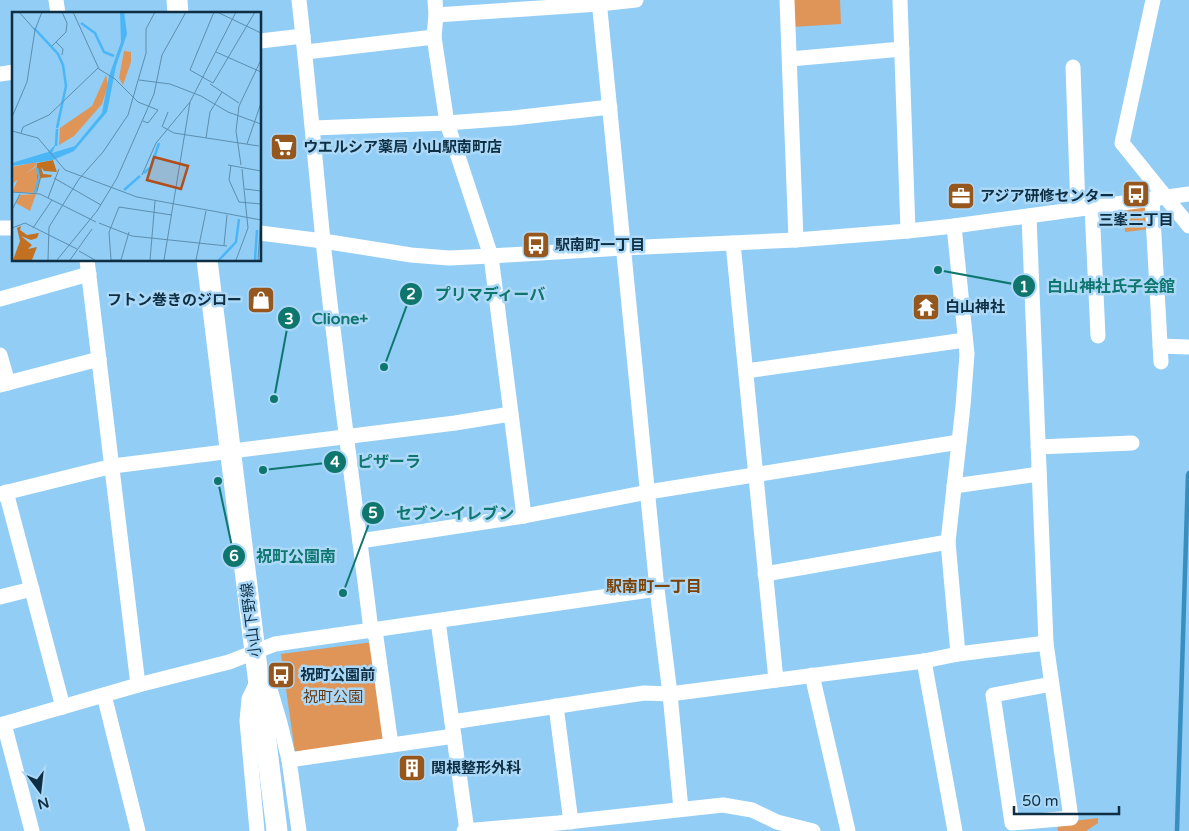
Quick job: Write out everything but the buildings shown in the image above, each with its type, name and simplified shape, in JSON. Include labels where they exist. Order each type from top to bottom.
[{"type":"main road","name":"小山下野線","points":[[207,261],[277,831]]},
{"type":"street","points":[[299,0],[345,438],[371,630],[376,637],[391,745]]},
{"type":"street","points":[[435,0],[434,37],[447,123],[491,256],[524,516]]},
{"type":"street","points":[[436,15],[636,0]]},
{"type":"street","points":[[787,0],[796,240]]},
{"type":"street","points":[[900,0],[908,231]]},
{"type":"street","points":[[1154,0],[1122,143],[1158,198],[1189,226]]},
{"type":"street","points":[[599,2],[657,589],[670,694],[681,809]]},
{"type":"street","points":[[261,42],[305,44],[434,37]]},
{"type":"street","points":[[790,59],[902,49]]},
{"type":"street","points":[[1073,67],[1098,336]]},
{"type":"street","points":[[313,128],[447,123],[610,107]]},
{"type":"street","points":[[261,233],[410,255],[449,258],[733,244],[908,231],[1189,194]]},
{"type":"street","points":[[1158,198],[1161,362]]},
{"type":"street","points":[[1029,216],[1046,643],[1052,684],[1071,818],[1012,824],[993,694],[1052,684]]},
{"type":"street","points":[[954,226],[967,354],[948,542],[958,654]]},
{"type":"street","points":[[733,244],[776,680]]},
{"type":"street","points":[[0,299],[88,267],[138,685]]},
{"type":"street","points":[[746,371],[966,340]]},
{"type":"street","points":[[1160,346],[1187,347]]},
{"type":"street","points":[[0,355],[4,384],[99,359]]},
{"type":"street","points":[[63,707],[32,589],[3,493],[113,466],[345,438],[511,414]]},
{"type":"street","points":[[360,541],[524,516],[648,492],[959,442]]},
{"type":"street","points":[[1038,447],[1132,442]]},
{"type":"street","points":[[954,486],[1040,474]]},
{"type":"street","points":[[765,574],[948,542]]},
{"type":"street","points":[[0,597],[32,589]]},
{"type":"street","points":[[32,831],[2,725],[138,685],[228,662],[275,644],[657,589]]},
{"type":"street","points":[[438,621],[466,831],[563,825],[723,805],[752,810],[777,822],[813,831]]},
{"type":"street","points":[[289,760],[391,745],[452,729],[556,706],[644,694],[670,694],[1046,643]]},
{"type":"street","points":[[924,661],[955,831]]},
{"type":"street","points":[[812,675],[848,831]]},
{"type":"street","points":[[257,831],[246,721],[249,699],[258,680],[270,689],[289,760],[299,831]]},
{"type":"street","points":[[104,695],[138,831]]},
{"type":"street","points":[[556,706],[563,825]]},
{"type":"street","points":[[752,810],[766,831]]},
{"type":"green space","points":[[791,0],[840,0],[841,24],[792,27]]},
{"type":"green space","points":[[1148,205],[1150,229],[1125,232],[1124,208]]},
{"type":"green space","name":"祝町公園","points":[[373,642],[384,739],[295,752],[281,654]]},
{"type":"green space","points":[[1098,818],[1098,823],[1086,831],[1058,831],[1057,823]]},
{"type":"waterway","points":[[1177,831],[1189,473]]},
{"type":"place","name":"ウエルシア薬局 小山駅南町店","points":[[284,147]]},
{"type":"place","name":"三峯二丁目","points":[[1136,194]]},
{"type":"place","name":"アジア研修センター","points":[[961,196]]},
{"type":"place","name":"駅南町一丁目","points":[[536,245]]},
{"type":"place","name":"白山神社氏子会館","points":[[938,270]]},
{"type":"place","name":"フトン巻きのジロー","points":[[261,300]]},
{"type":"place","name":"白山神社","points":[[926,307]]},
{"type":"place","name":"プリマディーバ","points":[[384,367]]},
{"type":"place","name":"Clione+","points":[[274,399]]},
{"type":"place","name":"ピザーラ","points":[[263,470]]},
{"type":"place","name":"祝町公園南","points":[[218,481]]},
{"type":"place","name":"セブン-イレブン","points":[[343,593]]},
{"type":"place","name":"祝町公園前","points":[[281,675]]},
{"type":"place","name":"関根整形外科","points":[[412,768]]},
{"type":"district","name":"駅南町一丁目","points":[[654,586]]}]
